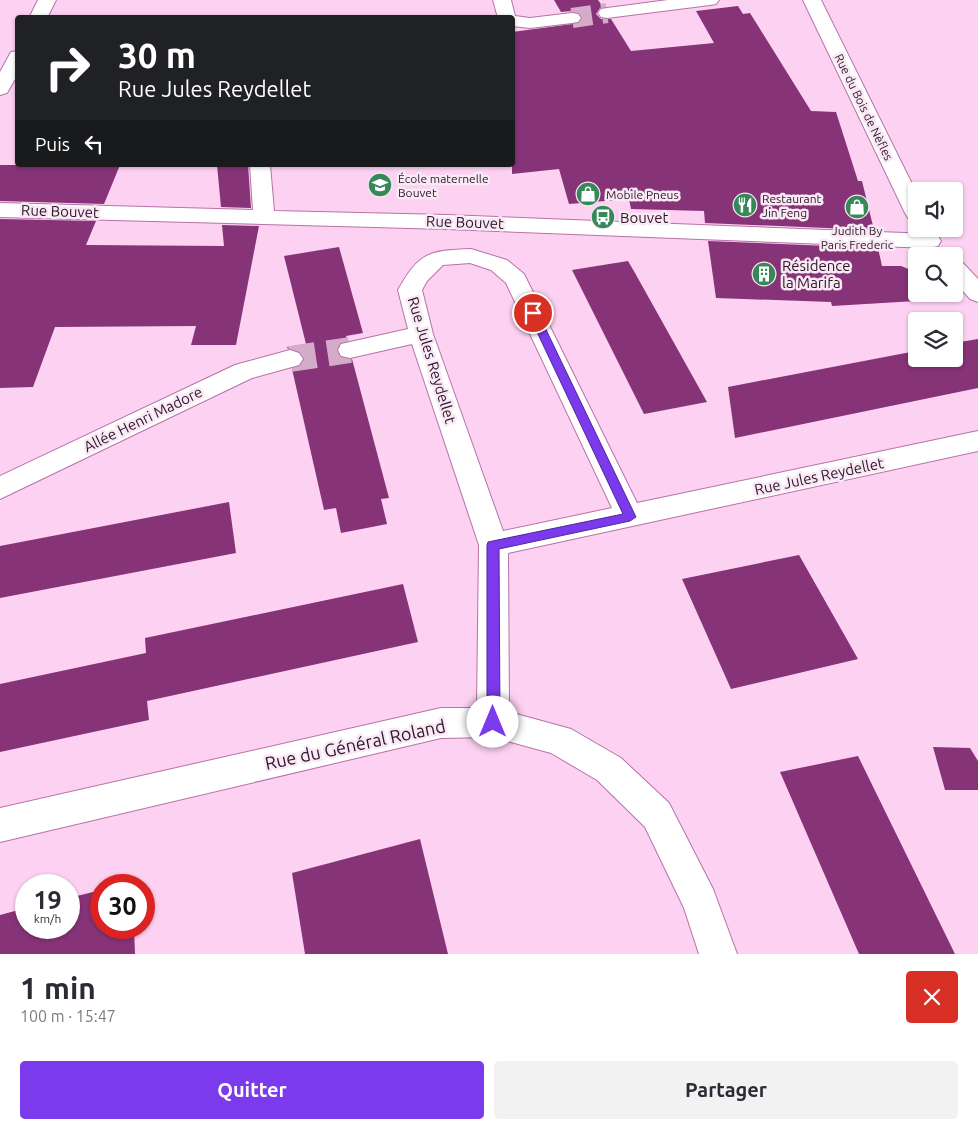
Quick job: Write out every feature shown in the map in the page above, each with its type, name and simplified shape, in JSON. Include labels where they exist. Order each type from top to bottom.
[{"type":"street","points":[[40,15],[47,0]]},
{"type":"street","points":[[502,0],[506,15]]},
{"type":"street","points":[[607,13],[638,4],[710,0]]},
{"type":"street","name":"Rue du Bois de Nèfles","points":[[812,0],[908,197]]},
{"type":"street","points":[[515,22],[530,23],[572,18]]},
{"type":"street","points":[[0,89],[15,62]]},
{"type":"street","points":[[260,167],[264,217]]},
{"type":"street","name":"Rue Bouvet","points":[[0,210],[447,222],[933,242]]},
{"type":"street","points":[[447,222],[438,258],[471,256],[500,265],[516,279],[630,517]]},
{"type":"street","name":"Rue Jules Reydellet","points":[[438,258],[416,277],[410,290],[421,334],[492,545],[493,722]]},
{"type":"street","points":[[963,277],[978,294]]},
{"type":"street","points":[[350,350],[421,334]]},
{"type":"street","name":"Allée Henri Madore","points":[[0,488],[244,371],[290,359]]},
{"type":"street","name":"Rue Jules Reydellet","points":[[492,545],[978,441]]},
{"type":"street","name":"Rue du Général Roland","points":[[0,825],[441,723],[493,722],[559,740],[609,769],[657,815],[700,902],[718,954]]},
{"type":"building","points":[[554,0],[598,0],[603,7],[596,14],[601,19],[611,19],[631,51],[714,43],[696,11],[738,6],[743,14],[750,13],[811,111],[836,112],[858,181],[862,181],[874,230],[705,223],[704,211],[631,209],[629,199],[569,204],[559,169],[512,174],[512,167],[515,167],[515,32],[580,23],[583,18],[580,13],[572,11],[561,12]]},
{"type":"building","points":[[0,165],[15,165],[15,167],[119,167],[104,204],[0,201]]},
{"type":"building","points":[[217,167],[248,167],[251,208],[221,207]]},
{"type":"building","points":[[0,219],[96,221],[86,245],[224,246],[222,225],[259,226],[236,345],[191,345],[196,326],[55,327],[33,387],[0,388]]},
{"type":"building","points":[[708,241],[878,248],[882,266],[901,266],[908,269],[908,301],[832,306],[831,302],[716,298]]},
{"type":"building","points":[[339,247],[363,333],[346,336],[348,341],[339,343],[336,351],[341,358],[352,359],[389,498],[381,499],[387,524],[341,533],[336,508],[324,510],[292,369],[301,366],[305,358],[300,351],[288,349],[287,347],[306,344],[284,256]]},
{"type":"building","points":[[628,261],[707,402],[644,414],[572,270]]},
{"type":"building","points":[[978,339],[978,388],[735,438],[728,387],[908,353],[908,367],[963,367],[963,342]]},
{"type":"building","points":[[229,502],[236,553],[0,598],[0,546]]},
{"type":"building","points":[[799,555],[858,659],[731,689],[682,579]]},
{"type":"building","points":[[403,584],[418,642],[147,701],[149,720],[0,752],[0,684],[146,653],[145,638]]},
{"type":"building","points":[[933,747],[970,748],[978,761],[978,790],[945,790]]},
{"type":"building","points":[[858,756],[955,954],[859,954],[780,772]]},
{"type":"building","points":[[420,839],[448,954],[305,954],[292,873]]},
{"type":"building","points":[[90,893],[90,939],[134,939],[135,954],[0,954],[0,915],[15,911],[15,939],[80,939],[80,895]]},
{"type":"tunnel","points":[[572,18],[607,13]]},
{"type":"tunnel","points":[[290,359],[350,350]]},
{"type":"place","name":"École maternelle Bouvet","points":[[380,185]]},
{"type":"place","name":"Mobile Pneus","points":[[588,194]]},
{"type":"place","name":"Restaurant Jin Feng","points":[[745,205]]},
{"type":"place","name":"Judith By Paris Frederic","points":[[857,207]]},
{"type":"place","name":"Bouvet","points":[[603,217]]},
{"type":"place","name":"Résidence la Marifa","points":[[764,274]]},
{"type":"route","points":[[493,722],[492,545],[630,517],[533,313]]}]
